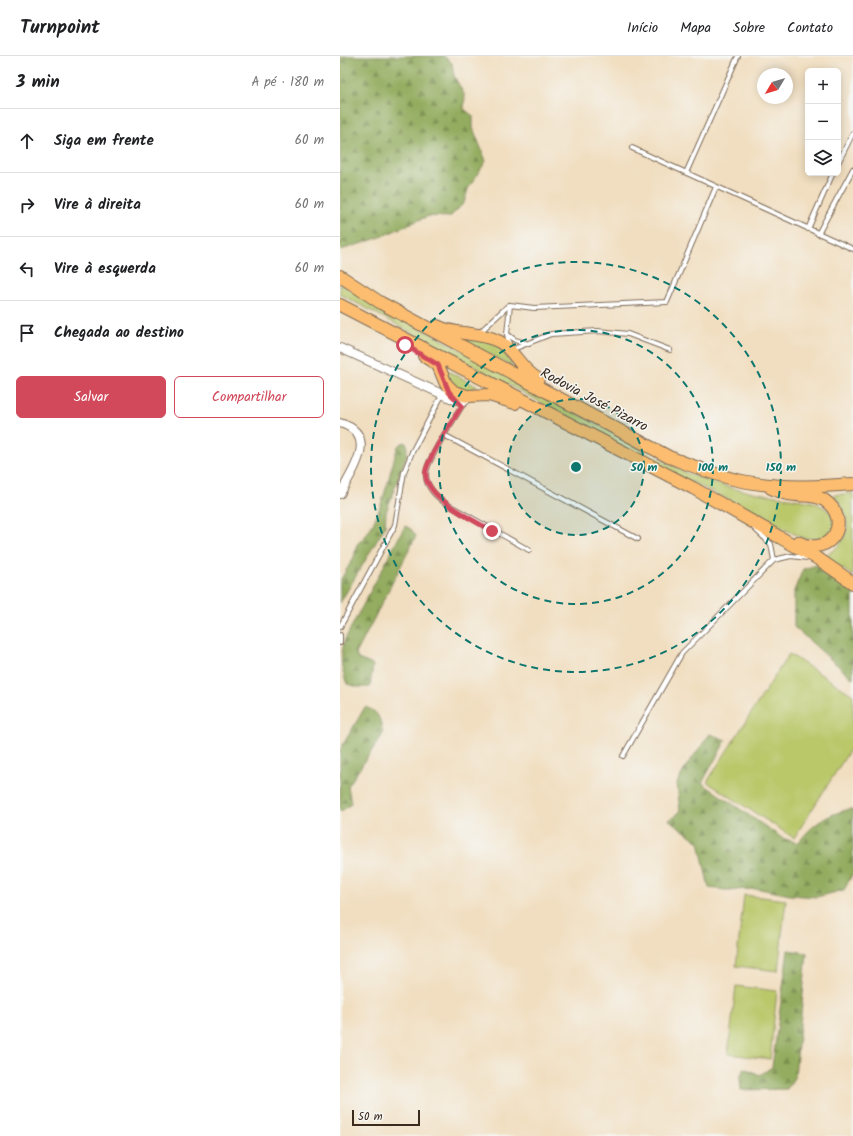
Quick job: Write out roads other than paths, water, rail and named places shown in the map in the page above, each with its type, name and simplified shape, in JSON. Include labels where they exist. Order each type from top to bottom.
[{"type":"main road","name":"Rodovia José Pizarro","points":[[340,276],[381,303],[669,457],[715,473],[760,484],[818,486],[853,484]]},
{"type":"main road","points":[[381,303],[425,320],[444,330],[476,334],[490,338],[510,350],[526,372],[561,392],[574,406]]},
{"type":"main road","points":[[340,305],[694,488],[820,560],[853,583]]},
{"type":"main road","points":[[371,322],[438,365],[444,389],[461,395],[478,394],[506,399],[528,409],[552,415]]},
{"type":"main road","points":[[752,521],[771,526],[801,543],[818,546],[829,543],[835,538],[841,522],[839,514],[833,506],[824,499],[811,495],[788,494],[760,484]]},
{"type":"street","points":[[340,348],[444,389],[449,392],[455,400],[465,399],[478,394]]},
{"type":"street","points":[[340,423],[350,426],[355,430],[360,438],[362,447],[359,458],[340,494]]},
{"type":"lane","points":[[686,173],[738,56]]},
{"type":"lane","points":[[841,157],[853,133]]},
{"type":"lane","points":[[632,148],[853,249]]},
{"type":"lane","points":[[818,234],[853,168]]},
{"type":"lane","points":[[808,229],[832,176]]},
{"type":"lane","points":[[510,305],[534,308],[667,302],[716,187]]},
{"type":"lane","points":[[510,305],[507,334],[510,350],[556,334],[616,332],[670,350]]},
{"type":"lane","points":[[476,334],[491,324],[510,305]]},
{"type":"lane","points":[[507,334],[515,340],[530,344]]},
{"type":"lane","points":[[340,627],[395,525],[404,472],[412,452],[444,389]]},
{"type":"lane","points":[[478,394],[462,406],[444,435],[426,468],[428,483],[434,494],[458,511],[529,550]]},
{"type":"lane","points":[[455,400],[462,406]]},
{"type":"lane","points":[[444,435],[638,539]]},
{"type":"lane","points":[[738,513],[771,544],[774,560]]},
{"type":"lane","points":[[623,756],[682,653],[774,560],[791,556],[820,560]]},
{"type":"lane","points":[[340,634],[340,643]]}]
